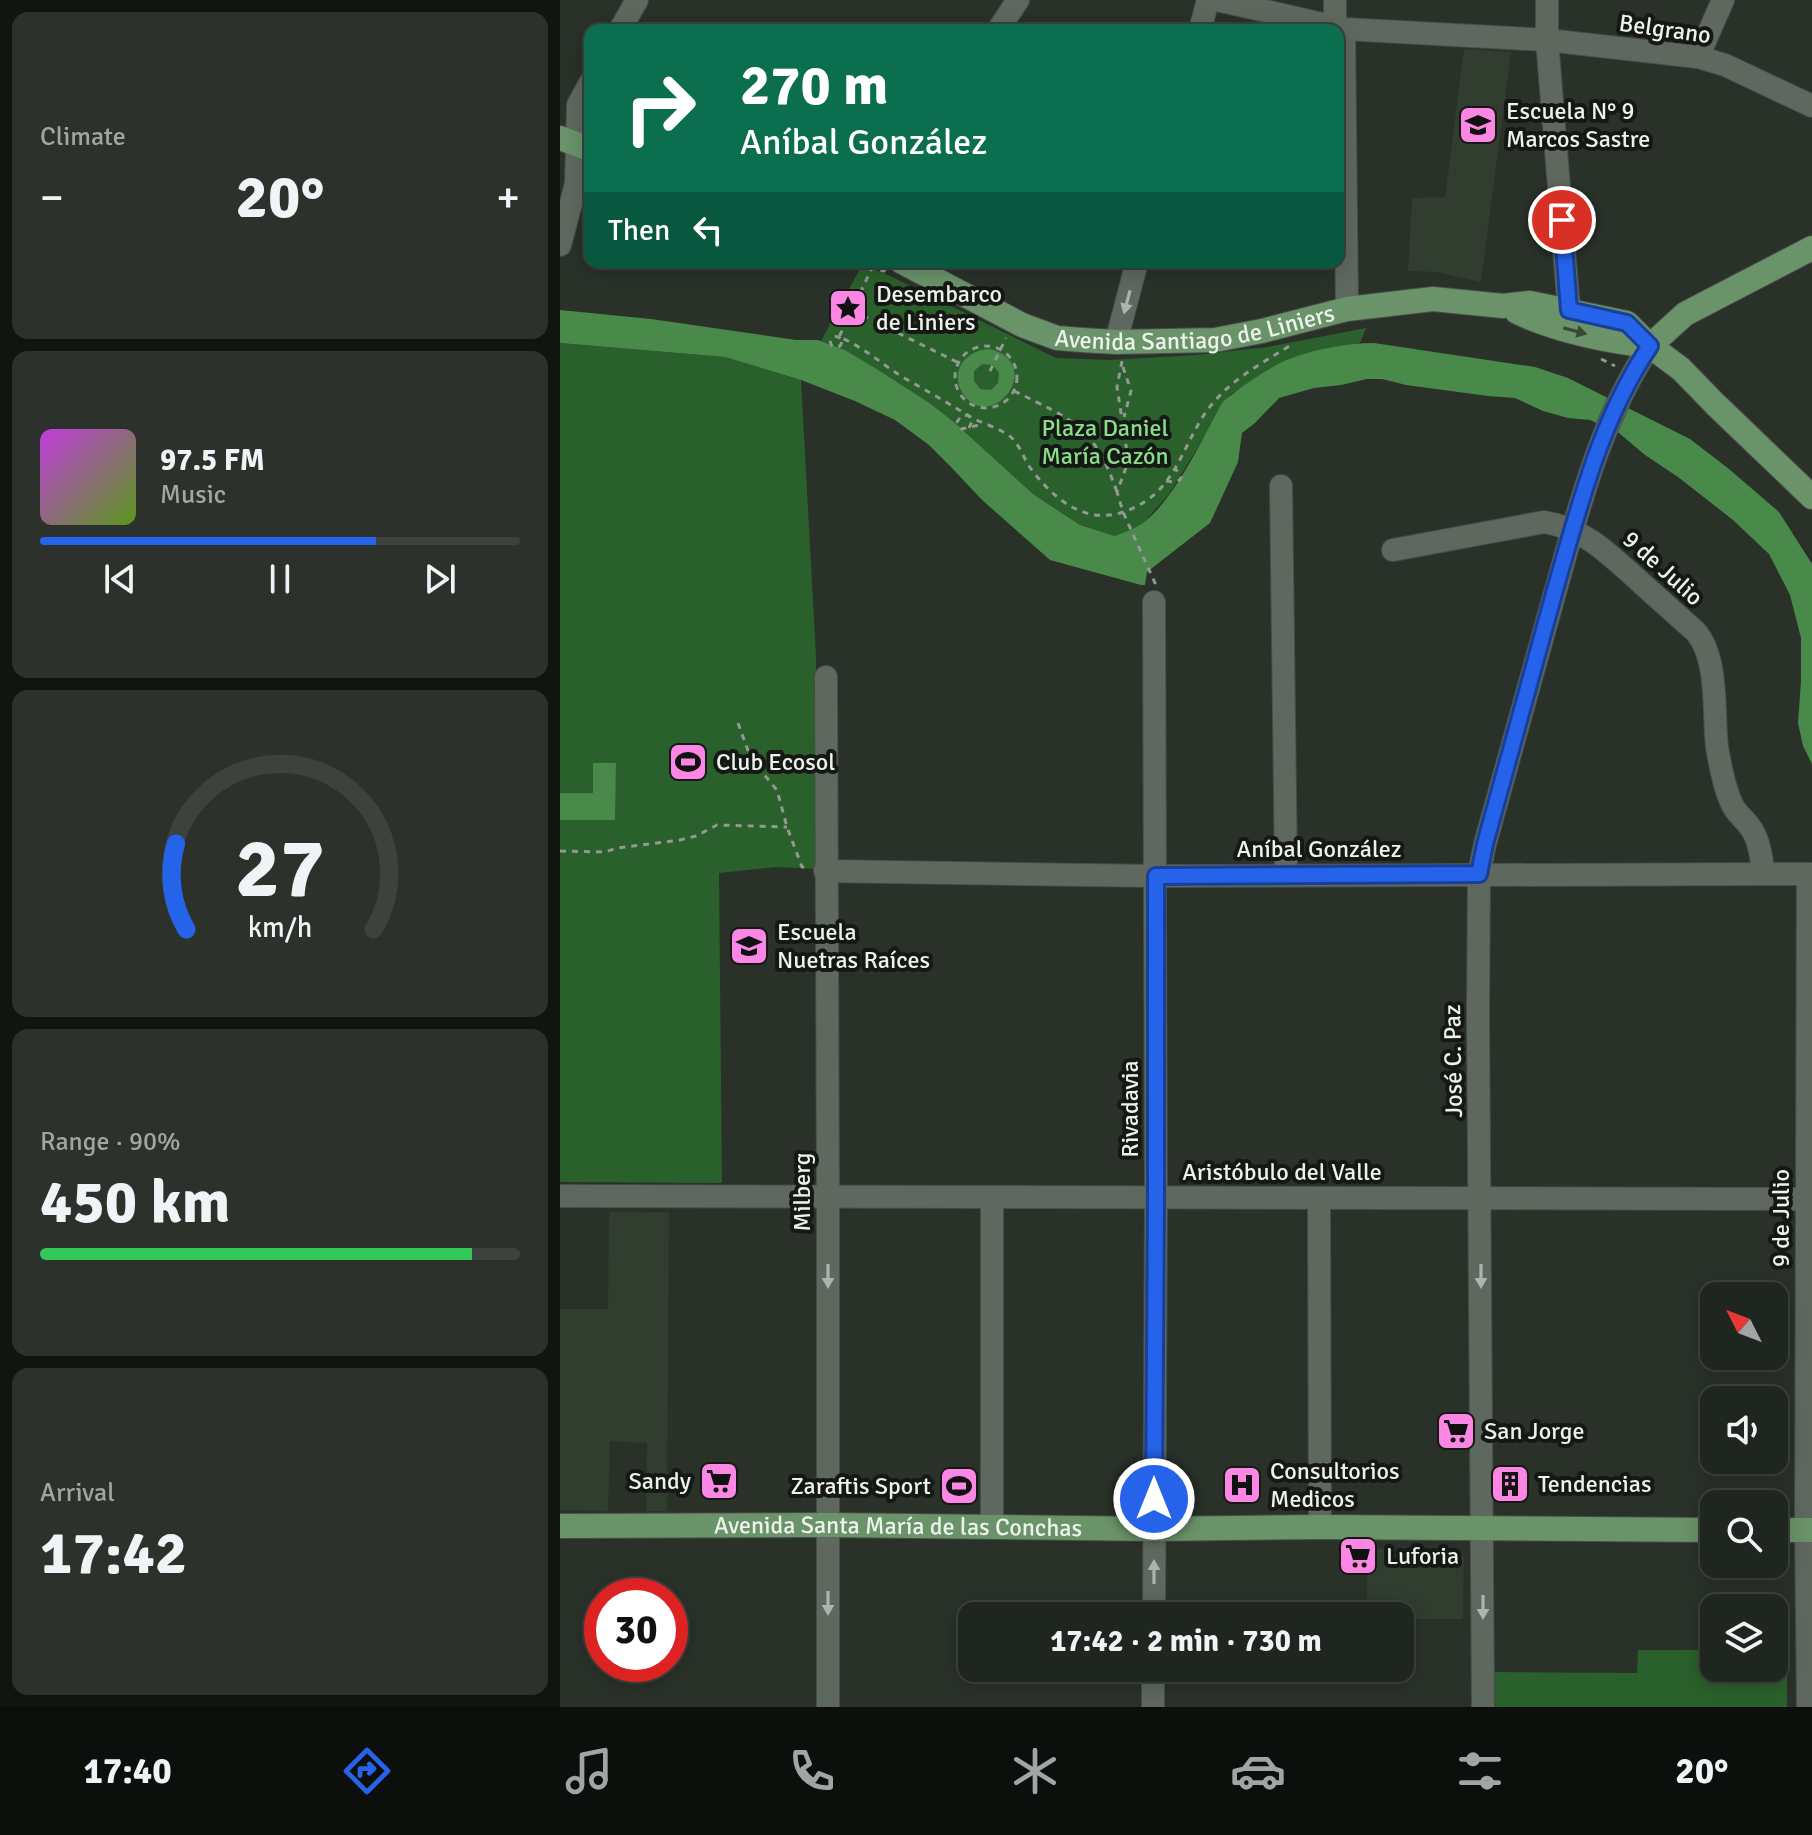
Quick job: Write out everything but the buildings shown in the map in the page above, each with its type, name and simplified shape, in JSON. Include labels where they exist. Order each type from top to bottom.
[{"type":"main road","points":[[1650,346],[1685,314],[1812,248]]},
{"type":"main road","name":"Avenida Santiago de Liniers","points":[[913,268],[1041,333],[1119,353],[1262,331],[1347,309],[1433,299],[1503,306],[1530,303],[1627,323],[1650,346],[1681,369],[1812,497]]},
{"type":"main road","name":"Avenida Santiago de Liniers","points":[[1503,306],[1556,326],[1650,346]]},
{"type":"main road","name":"Avenida Santa María de las Conchas","points":[[560,1526],[1700,1530]]},
{"type":"main road","points":[[1788,1530],[1809,1530]]},
{"type":"street","points":[[623,24],[637,0]]},
{"type":"street","points":[[1002,24],[1018,0]]},
{"type":"street","points":[[1202,24],[1208,0]]},
{"type":"street","name":"Belgrano","points":[[1217,0],[1322,24]]},
{"type":"street","points":[[1335,0],[1339,24]]},
{"type":"street","points":[[1547,0],[1547,40],[1569,310]]},
{"type":"street","points":[[1698,57],[1723,0]]},
{"type":"street","name":"Belgrano","points":[[1344,28],[1547,40],[1698,57],[1725,65],[1812,106]]},
{"type":"street","points":[[560,245],[576,184],[578,105],[584,94]]},
{"type":"street","points":[[1344,189],[1347,309]]},
{"type":"street","points":[[1119,353],[1136,268]]},
{"type":"street","name":"José C. Paz","points":[[1483,1707],[1479,874],[1572,530],[1605,433],[1628,381],[1650,346]]},
{"type":"street","points":[[1281,486],[1286,874]]},
{"type":"street","name":"9 de Julio","points":[[1393,550],[1544,522],[1572,530],[1596,542],[1703,641],[1709,659],[1723,776],[1731,804],[1753,830],[1759,844],[1764,874]]},
{"type":"street","name":"Rivadavia","points":[[1154,592],[1154,1602]]},
{"type":"street","name":"Milberg","points":[[826,677],[828,1707]]},
{"type":"street","name":"Aníbal González","points":[[825,871],[1156,876],[1810,874]]},
{"type":"street","name":"9 de Julio","points":[[1808,1707],[1810,874]]},
{"type":"street","name":"Aristóbulo del Valle","points":[[560,1196],[1810,1199]]},
{"type":"street","points":[[992,1198],[992,1527]]},
{"type":"street","points":[[1319,1198],[1320,1527]]},
{"type":"street","points":[[1153,1682],[1153,1707]]},
{"type":"path","points":[[872,268],[839,337],[869,352],[904,378],[1013,439],[1030,466],[1062,502],[1088,514],[1123,512],[1151,497],[1166,481],[1204,415],[1223,391],[1239,377],[1295,342]]},
{"type":"path","points":[[852,310],[871,320]]},
{"type":"path","points":[[991,369],[1009,331]]},
{"type":"path","points":[[898,333],[959,363]]},
{"type":"path","points":[[977,348],[1000,350],[1016,367],[1014,391],[996,407],[972,405],[957,387],[955,379],[959,363],[977,348]]},
{"type":"path","points":[[1119,353],[1131,391],[1124,421]]},
{"type":"path","points":[[1117,492],[1127,465],[1124,421],[1117,387],[1119,353]]},
{"type":"path","points":[[1593,356],[1628,381]]},
{"type":"path","points":[[1014,391],[1062,414],[1084,431],[1103,456],[1154,592]]},
{"type":"path","points":[[968,415],[972,405]]},
{"type":"path","points":[[957,407],[957,422],[962,429],[983,424]]},
{"type":"path","points":[[957,422],[961,416],[968,415]]},
{"type":"path","points":[[968,415],[972,421],[969,428]]},
{"type":"path","points":[[1166,481],[1180,480],[1174,467]]},
{"type":"path","points":[[738,723],[751,759],[777,790],[802,867],[825,871]]},
{"type":"path","points":[[560,851],[605,852],[680,840],[717,825],[787,827]]},
{"type":"shaded area","name":"Escuela N° 9 Marcos Sastre","points":[[1464,49],[1511,52],[1481,282],[1436,272],[1408,271],[1412,198],[1445,197]]},
{"type":"shaded area","points":[[560,310],[651,319],[796,340],[818,340],[845,350],[931,404],[1033,494],[1080,525],[1115,536],[1133,529],[1155,513],[1187,468],[1222,403],[1255,378],[1292,358],[1332,347],[1374,343],[1535,367],[1568,378],[1690,439],[1779,512],[1812,564],[1812,764],[1803,746],[1798,723],[1801,638],[1790,595],[1769,554],[1733,520],[1678,477],[1619,433],[1590,420],[1543,411],[1515,398],[1406,385],[1382,379],[1314,388],[1279,398],[1242,433],[1238,462],[1210,523],[1147,572],[1145,585],[1141,585],[1050,560],[981,499],[929,445],[895,420],[855,401],[801,380],[725,357],[560,343]]},
{"type":"shaded area","points":[[990,349],[1007,357],[1014,369],[1014,382],[1008,393],[986,407],[973,404],[962,392],[958,376],[963,362],[982,350]],"holes":[[[982,364],[993,365],[999,373],[998,383],[991,390],[980,389],[974,381],[974,371]]]},
{"type":"shaded area","points":[[593,763],[616,763],[615,820],[560,820],[560,793],[593,793]]},
{"type":"shaded area","points":[[609,1212],[669,1212],[667,1511],[646,1511],[647,1443],[610,1441],[608,1511],[560,1510],[560,1309],[608,1309]]},
{"type":"shaded area","points":[[1367,1549],[1457,1549],[1464,1556],[1463,1619],[1414,1619],[1414,1602],[1367,1602]]},
{"type":"green space","name":"Plaza Daniel María Cazón","points":[[860,268],[884,273],[1056,358],[1110,360],[1196,355],[1268,347],[1366,328],[1360,343],[1292,358],[1231,394],[1169,494],[1142,525],[1115,536],[1080,525],[1033,494],[931,404],[845,350],[821,341]]},
{"type":"green space","name":"Club Ecosol","points":[[560,343],[725,357],[801,380],[816,656],[818,869],[777,867],[719,873],[722,1183],[560,1182]]},
{"type":"green space","points":[[1638,1650],[1700,1650],[1700,1682],[1787,1682],[1787,1707],[1493,1707],[1493,1672],[1637,1673]]},
{"type":"place","name":"Escuela N° 9 Marcos Sastre","points":[[1478,125]]},
{"type":"place","name":"Desembarco de Liniers","points":[[848,308]]},
{"type":"place","name":"Club Ecosol","points":[[688,762]]},
{"type":"place","name":"Escuela Nuetras Raíces","points":[[749,946]]},
{"type":"place","name":"San Jorge","points":[[1456,1431]]},
{"type":"place","name":"Sandy","points":[[719,1481]]},
{"type":"place","name":"Tendencias","points":[[1510,1484]]},
{"type":"place","name":"Consultorios Medicos","points":[[1242,1485]]},
{"type":"place","name":"Zaraftis Sport","points":[[959,1486]]},
{"type":"place","name":"Luforia","points":[[1358,1556]]},
{"type":"route","points":[[1154,1499],[1156,876],[1479,874],[1572,530],[1605,433],[1631,374],[1650,346],[1627,323],[1569,310],[1562,220]]}]
